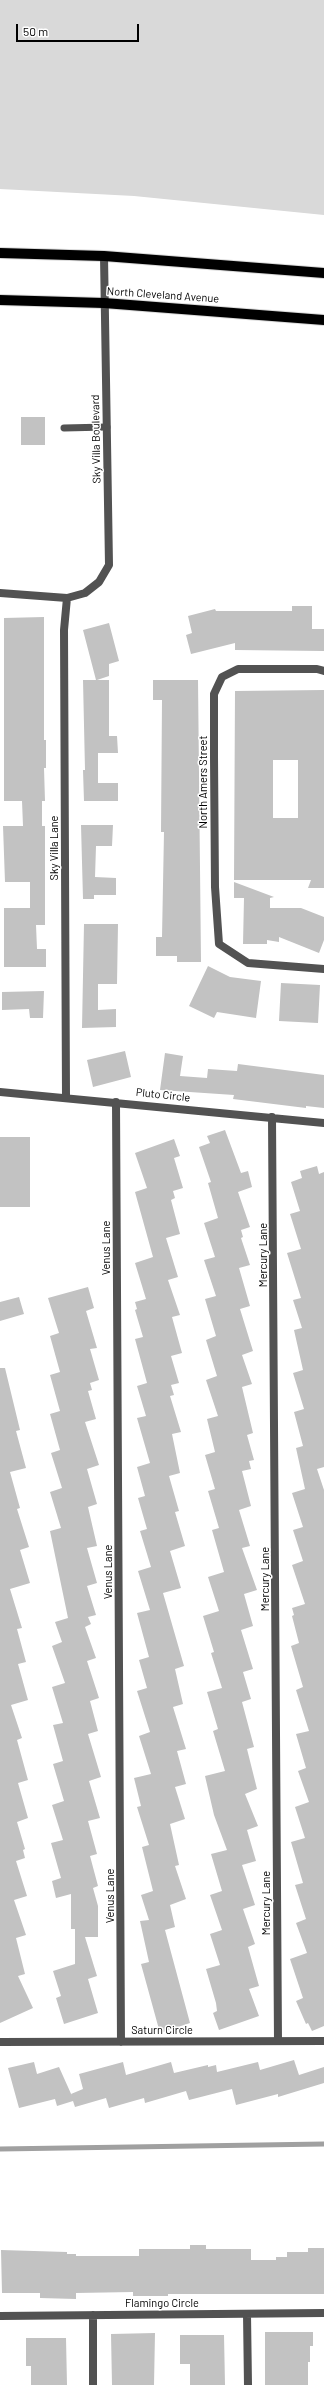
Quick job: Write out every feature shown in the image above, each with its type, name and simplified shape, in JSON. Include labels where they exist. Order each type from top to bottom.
[{"type":"main road","points":[[0,253],[104,256],[324,273]]},
{"type":"main road","name":"North Cleveland Avenue","points":[[0,300],[104,303],[324,320]]},
{"type":"street","name":"Sky Villa Boulevard","points":[[67,598],[85,593],[98,582],[109,565],[104,256]]},
{"type":"street","points":[[0,593],[67,598]]},
{"type":"street","name":"Sky Villa Lane","points":[[66,1097],[64,630],[67,598]]},
{"type":"street","name":"North Amers Street","points":[[324,671],[317,669],[275,668],[238,669],[222,677],[214,694],[215,887],[219,944],[248,963],[324,969]]},
{"type":"street","name":"Pluto Circle","points":[[0,1092],[66,1097],[324,1123]]},
{"type":"street","name":"Venus Lane","points":[[116,1102],[121,2042]]},
{"type":"street","name":"Mercury Lane","points":[[272,1117],[278,2041]]},
{"type":"street","name":"Saturn Circle","points":[[0,2042],[324,2041]]},
{"type":"street","name":"Flamingo Circle","points":[[0,2316],[324,2313]]},
{"type":"street","points":[[247,2314],[248,2385]]},
{"type":"street","points":[[92,2315],[93,2385]]},
{"type":"lane","points":[[64,428],[107,427]]},
{"type":"shaded area","points":[[0,0],[324,0],[324,215],[134,196],[0,189]]},
{"type":"building","points":[[21,417],[45,417],[45,445],[21,445]]},
{"type":"building","points":[[292,606],[312,606],[312,629],[324,629],[324,651],[235,650],[235,643],[191,654],[186,635],[192,633],[188,616],[215,609],[216,611],[292,611]]},
{"type":"building","points":[[44,617],[44,740],[46,740],[46,768],[44,768],[45,801],[42,801],[42,826],[45,826],[45,925],[36,925],[37,949],[46,949],[46,967],[4,967],[4,908],[30,908],[30,882],[5,882],[3,826],[23,826],[22,801],[4,801],[4,618]]},
{"type":"building","points":[[109,623],[119,661],[109,664],[109,676],[97,680],[109,680],[109,736],[117,736],[118,753],[98,753],[98,783],[118,783],[118,801],[84,801],[83,770],[85,770],[83,680],[96,680],[83,630]]},
{"type":"building","points":[[153,680],[198,680],[201,962],[177,962],[177,956],[156,956],[156,937],[162,937],[164,832],[161,832],[162,700],[153,700]]},
{"type":"building","points":[[324,690],[324,888],[308,888],[311,880],[234,880],[235,691]],"holes":[[[273,760],[298,760],[298,818],[273,818]]]},
{"type":"building","points":[[81,825],[113,825],[112,846],[96,846],[95,877],[116,878],[116,895],[94,895],[94,899],[83,899]]},
{"type":"building","points":[[234,882],[274,897],[270,898],[270,908],[301,908],[324,917],[324,940],[319,953],[279,937],[279,942],[267,940],[267,944],[243,944],[244,898],[234,898]]},
{"type":"building","points":[[84,924],[118,924],[117,984],[98,984],[98,1010],[116,1009],[116,1027],[82,1028]]},
{"type":"building","points":[[208,966],[230,977],[261,981],[256,1018],[217,1012],[214,1018],[189,1006]]},
{"type":"building","points":[[281,983],[320,985],[318,1023],[279,1021]]},
{"type":"building","points":[[44,991],[43,1018],[30,1018],[29,1009],[2,1010],[2,992]]},
{"type":"building","points":[[125,1051],[131,1077],[93,1087],[87,1060]]},
{"type":"building","points":[[165,1053],[183,1056],[180,1076],[207,1078],[208,1069],[237,1071],[238,1064],[324,1075],[324,1108],[306,1106],[306,1108],[233,1099],[234,1095],[160,1090]]},
{"type":"building","points":[[225,1130],[241,1173],[248,1171],[252,1187],[238,1192],[250,1227],[241,1230],[243,1237],[241,1238],[250,1265],[239,1268],[250,1306],[240,1309],[253,1351],[242,1355],[252,1384],[242,1387],[253,1433],[247,1435],[254,1460],[249,1461],[251,1469],[242,1471],[251,1506],[239,1510],[250,1546],[242,1548],[257,1590],[244,1594],[253,1626],[241,1630],[253,1669],[243,1672],[251,1699],[242,1702],[254,1747],[247,1749],[257,1789],[245,1794],[258,1826],[247,1830],[256,1861],[242,1865],[255,1905],[243,1909],[255,1944],[248,1947],[259,1986],[249,1989],[259,2016],[219,2030],[213,2013],[217,2011],[216,2003],[206,1969],[220,1965],[210,1934],[222,1930],[210,1895],[222,1891],[211,1854],[227,1850],[214,1815],[205,1776],[225,1771],[213,1731],[218,1729],[207,1692],[222,1688],[211,1653],[214,1652],[203,1616],[219,1611],[208,1577],[224,1572],[212,1530],[219,1528],[208,1491],[215,1489],[205,1455],[215,1452],[207,1419],[218,1416],[206,1380],[217,1376],[206,1340],[216,1336],[205,1299],[216,1296],[204,1260],[215,1257],[204,1223],[218,1218],[208,1183],[211,1182],[199,1147],[210,1143],[207,1136]]},
{"type":"building","points":[[0,1137],[30,1137],[30,1207],[0,1207]]},
{"type":"building","points":[[174,1139],[180,1156],[174,1158],[183,1188],[173,1191],[175,1198],[171,1200],[180,1234],[166,1238],[178,1277],[168,1280],[180,1315],[172,1317],[182,1353],[171,1356],[179,1383],[171,1385],[174,1395],[170,1396],[181,1432],[172,1434],[180,1473],[169,1476],[179,1511],[175,1512],[185,1546],[170,1551],[181,1588],[163,1593],[184,1666],[175,1669],[183,1704],[173,1707],[186,1749],[177,1751],[186,1784],[175,1787],[185,1819],[170,1824],[179,1865],[175,1866],[186,1899],[170,1905],[175,1927],[165,1930],[190,2023],[160,2033],[141,1964],[149,1962],[140,1921],[149,1920],[141,1895],[153,1891],[142,1847],[149,1845],[137,1807],[141,1806],[134,1778],[151,1774],[139,1736],[150,1732],[137,1691],[147,1688],[139,1660],[149,1657],[137,1613],[150,1610],[138,1571],[151,1567],[140,1531],[147,1529],[138,1498],[145,1496],[137,1467],[150,1463],[137,1418],[146,1416],[137,1386],[147,1383],[135,1339],[143,1337],[135,1310],[137,1309],[135,1302],[146,1299],[135,1263],[153,1257],[135,1192],[147,1188],[135,1153]]},
{"type":"building","points":[[317,1166],[319,1174],[324,1172],[324,1467],[317,1469],[324,1490],[324,2026],[312,2031],[308,2023],[306,2024],[296,2001],[303,1998],[290,1959],[307,1953],[296,1923],[306,1919],[295,1885],[303,1883],[291,1842],[305,1838],[295,1807],[309,1802],[298,1771],[306,1768],[296,1734],[309,1731],[296,1690],[303,1687],[291,1646],[299,1643],[292,1616],[294,1615],[292,1608],[305,1604],[292,1565],[303,1561],[293,1530],[303,1527],[292,1493],[305,1489],[296,1448],[303,1446],[294,1412],[304,1409],[293,1373],[303,1370],[294,1330],[302,1328],[293,1300],[301,1298],[287,1253],[301,1249],[290,1214],[300,1211],[291,1182],[302,1178],[300,1171]]},
{"type":"building","points":[[88,1287],[94,1308],[86,1311],[97,1348],[90,1349],[99,1380],[90,1383],[92,1390],[88,1391],[96,1419],[85,1422],[99,1465],[87,1469],[97,1504],[88,1507],[97,1546],[87,1548],[97,1583],[87,1586],[96,1615],[88,1617],[91,1624],[85,1627],[96,1658],[87,1661],[99,1698],[90,1701],[98,1731],[88,1734],[101,1777],[89,1781],[100,1818],[88,1821],[97,1854],[90,1856],[98,1886],[93,1888],[98,1906],[98,1937],[85,1937],[97,1976],[88,1979],[98,2013],[64,2024],[56,1998],[61,1996],[53,1971],[75,1964],[75,1929],[71,1929],[71,1894],[56,1898],[52,1881],[61,1878],[51,1843],[63,1840],[52,1805],[64,1801],[53,1764],[63,1761],[53,1725],[63,1723],[52,1687],[65,1683],[52,1646],[62,1642],[55,1622],[68,1618],[50,1531],[61,1528],[50,1492],[62,1488],[51,1453],[60,1450],[50,1414],[60,1411],[50,1375],[60,1372],[50,1336],[59,1333],[48,1298]]},
{"type":"building","points":[[19,1297],[24,1314],[0,1321],[0,1302]]},
{"type":"building","points":[[0,1368],[5,1368],[20,1430],[16,1431],[26,1468],[10,1472],[20,1508],[17,1509],[29,1547],[20,1550],[30,1583],[10,1589],[22,1628],[17,1629],[26,1662],[18,1664],[28,1700],[11,1705],[22,1738],[17,1740],[28,1780],[18,1783],[28,1818],[17,1822],[25,1849],[23,1850],[25,1858],[16,1861],[27,1896],[14,1900],[26,1935],[16,1938],[25,1974],[18,1976],[33,2008],[0,2023]]},
{"type":"building","points":[[294,2060],[299,2075],[324,2067],[324,2083],[278,2097],[278,2094],[236,2105],[232,2089],[189,2100],[186,2091],[145,2103],[144,2098],[109,2108],[106,2098],[75,2107],[73,2101],[57,2106],[55,2099],[19,2108],[8,2068],[34,2062],[37,2074],[59,2067],[71,2094],[83,2089],[79,2074],[123,2062],[126,2075],[171,2062],[174,2073],[208,2065],[208,2067],[216,2065],[217,2072],[258,2062],[260,2070]]},
{"type":"building","points":[[190,2245],[206,2245],[206,2249],[251,2249],[251,2260],[276,2260],[276,2257],[287,2257],[287,2252],[308,2252],[308,2248],[324,2248],[324,2294],[168,2294],[168,2296],[133,2296],[133,2292],[76,2293],[76,2299],[40,2298],[40,2293],[2,2293],[1,2250],[67,2252],[67,2254],[76,2254],[76,2256],[139,2256],[139,2249],[190,2249]]},
{"type":"building","points":[[265,2332],[313,2332],[313,2346],[310,2346],[310,2362],[308,2362],[308,2385],[265,2385]]},
{"type":"building","points":[[155,2333],[154,2385],[112,2385],[111,2334]]},
{"type":"building","points":[[180,2335],[224,2335],[225,2385],[190,2385],[190,2364],[180,2364]]},
{"type":"building","points":[[26,2338],[66,2338],[67,2385],[31,2385],[31,2366],[26,2366]]},
{"type":"waterway","points":[[0,2149],[324,2144]]}]
